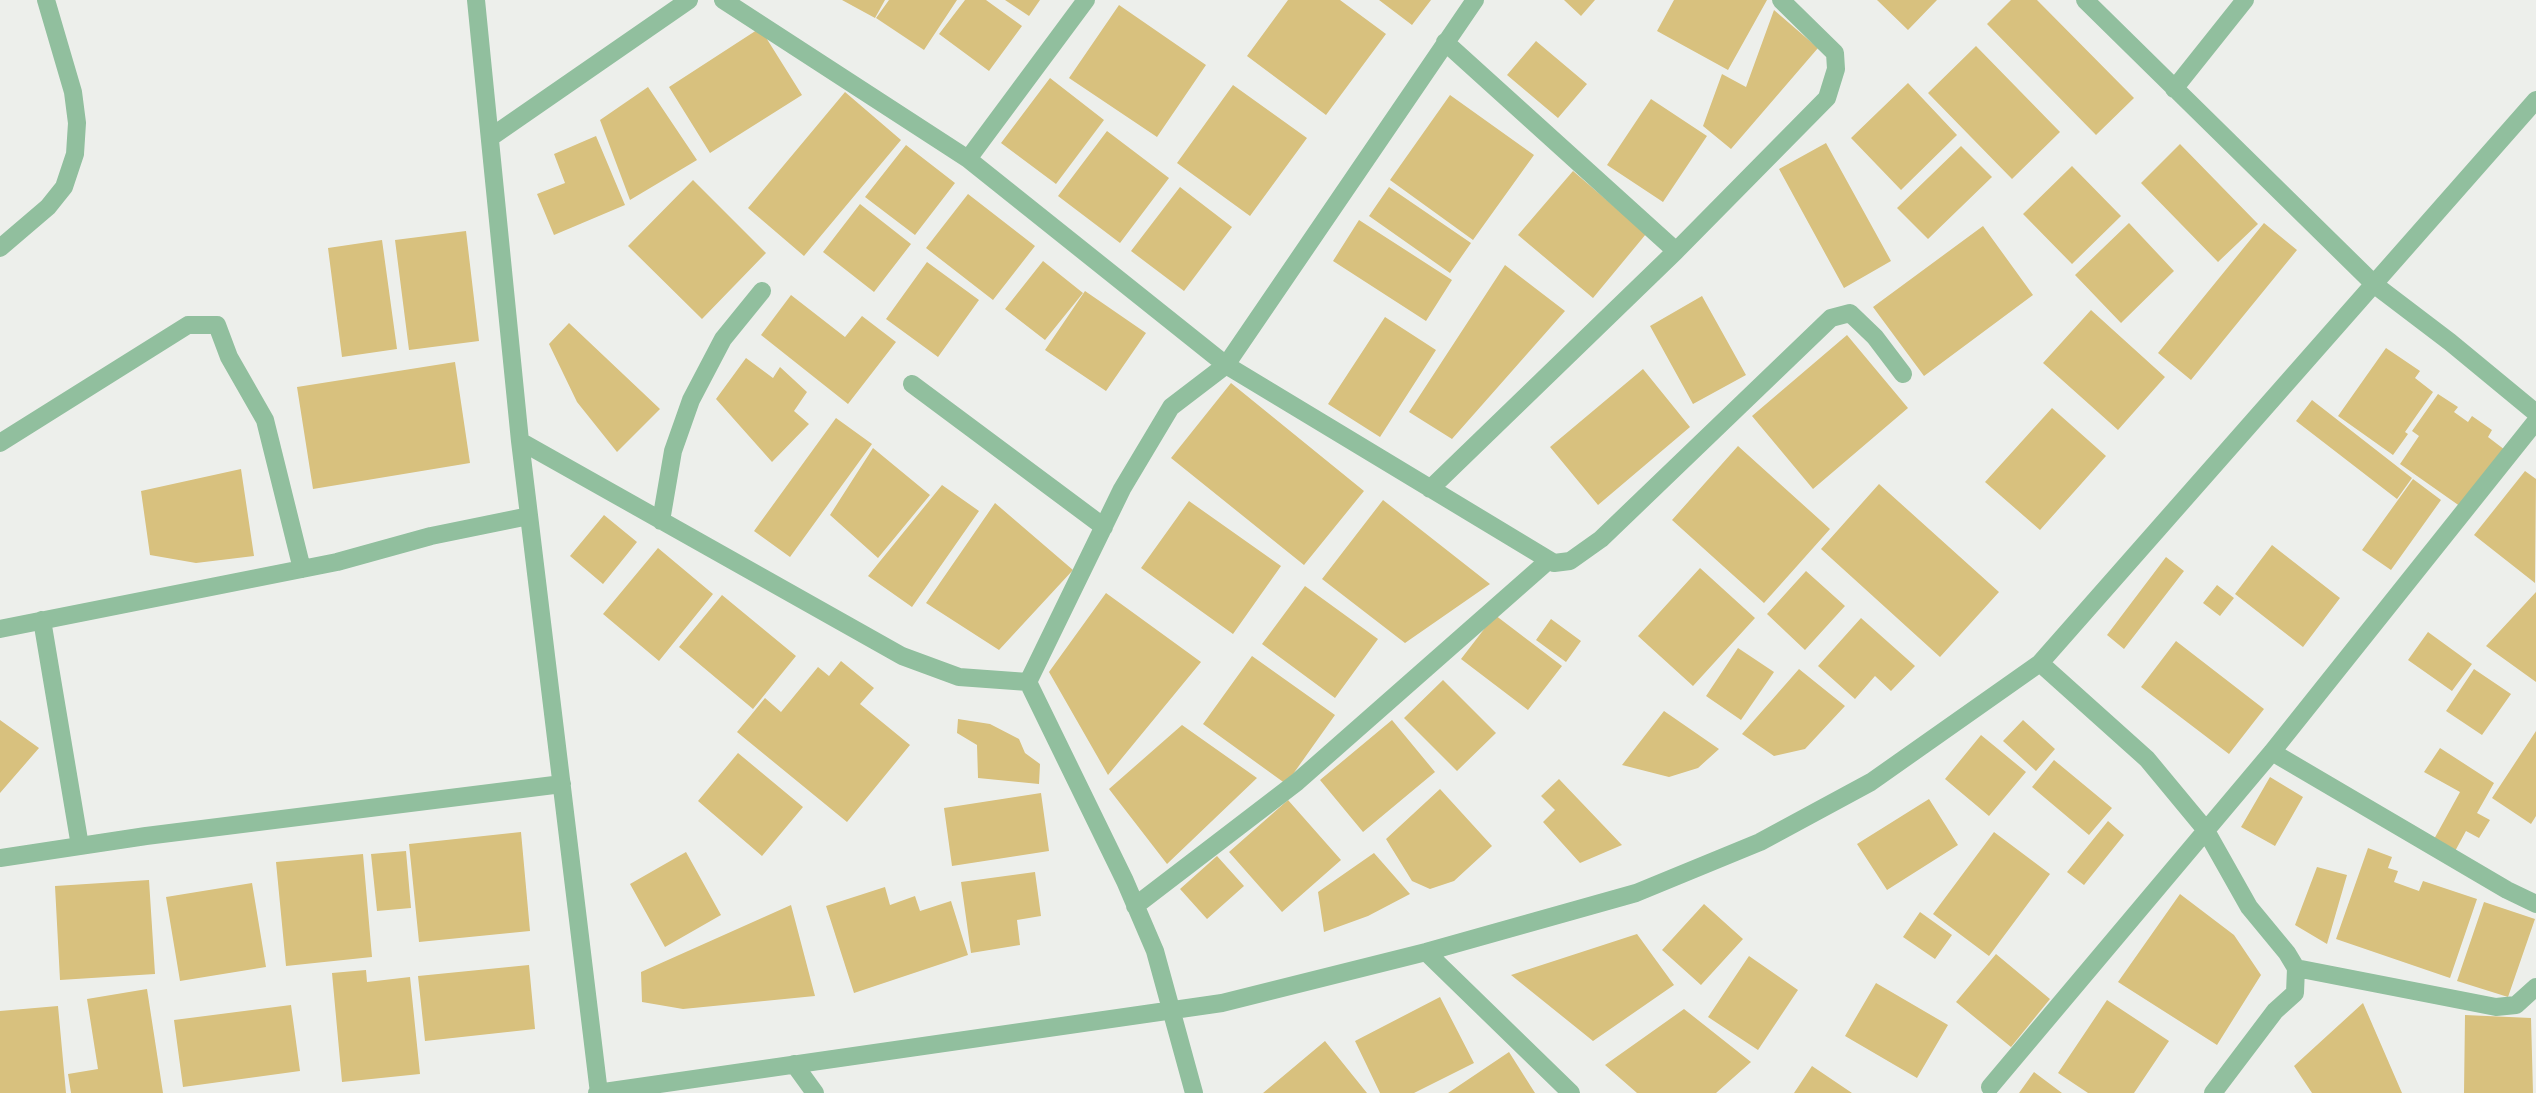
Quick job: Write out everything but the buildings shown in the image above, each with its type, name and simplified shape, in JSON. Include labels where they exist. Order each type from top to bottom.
[{"type":"street","points":[[0,248],[48,207],[64,187],[75,154],[77,123],[73,92],[46,0]]},
{"type":"street","points":[[477,0],[520,441],[598,1093],[1222,1003],[1426,952],[1636,893],[1760,842],[1870,782],[2040,663],[2536,100]]},
{"type":"street","points":[[490,137],[689,0]]},
{"type":"street","points":[[723,0],[968,159],[1226,365],[1548,561],[1570,561],[1601,539],[1831,318],[1850,313],[1875,337],[1903,374]]},
{"type":"street","points":[[968,159],[1086,0]]},
{"type":"street","points":[[1028,682],[1122,489],[1171,407],[1226,365],[1475,0]]},
{"type":"street","points":[[1430,489],[1676,251],[1827,98],[1836,69],[1835,53],[1781,0]]},
{"type":"street","points":[[2085,0],[2375,285],[2450,342],[2536,413]]},
{"type":"street","points":[[2174,89],[2245,0]]},
{"type":"street","points":[[1445,42],[1676,251]]},
{"type":"street","points":[[661,521],[673,451],[691,400],[723,339],[762,291]]},
{"type":"street","points":[[0,443],[188,326],[217,325],[230,357],[265,420],[302,569]]},
{"type":"street","points":[[912,384],[1104,527]]},
{"type":"street","points":[[1990,1087],[2272,752],[2536,421]]},
{"type":"street","points":[[520,441],[912,661],[959,677],[1028,682]]},
{"type":"street","points":[[0,629],[302,569],[431,536],[529,516]]},
{"type":"street","points":[[1136,906],[1297,782],[1548,561]]},
{"type":"street","points":[[42,620],[80,846]]},
{"type":"street","points":[[2040,663],[2147,759],[2205,829],[2249,908],[2287,953],[2296,968],[2295,993],[2275,1011],[2213,1093]]},
{"type":"street","points":[[1028,682],[1136,906],[1155,951],[1194,1093]]},
{"type":"street","points":[[2272,752],[2507,890],[2536,904]]},
{"type":"street","points":[[0,858],[562,784]]},
{"type":"street","points":[[1426,952],[1571,1093]]},
{"type":"street","points":[[2296,968],[2496,1007],[2516,1005],[2536,987]]},
{"type":"street","points":[[794,1064],[815,1093]]}]
